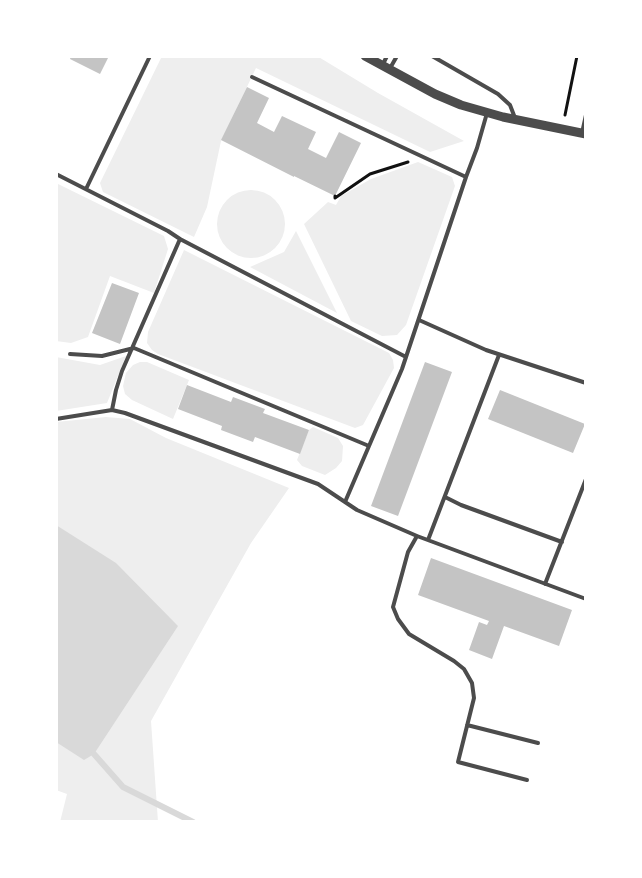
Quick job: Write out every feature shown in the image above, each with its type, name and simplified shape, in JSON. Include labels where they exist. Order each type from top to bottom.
[{"type":"street","points":[[365,56],[435,94],[487,113],[584,133]]},
{"type":"lane","points":[[86,189],[150,56]]},
{"type":"lane","points":[[386,56],[386,68]]},
{"type":"lane","points":[[386,68],[397,56]]},
{"type":"lane","points":[[432,56],[498,94],[510,105],[516,120]]},
{"type":"lane","points":[[252,77],[466,177]]},
{"type":"lane","points":[[345,502],[402,370],[466,177],[478,148],[487,113]]},
{"type":"lane","points":[[584,133],[586,115]]},
{"type":"lane","points":[[56,174],[406,357]]},
{"type":"lane","points":[[112,410],[122,371],[134,348],[180,239]]},
{"type":"lane","points":[[419,320],[486,350],[586,383]]},
{"type":"lane","points":[[70,354],[102,356],[134,348],[369,446]]},
{"type":"lane","points":[[428,540],[500,354]]},
{"type":"lane","points":[[56,419],[112,410],[126,413],[318,484],[357,510],[417,536],[586,599]]},
{"type":"lane","points":[[545,584],[586,479]]},
{"type":"lane","points":[[445,497],[479,512],[562,542]]},
{"type":"lane","points":[[417,536],[408,552],[394,607],[398,619],[409,634],[454,661],[464,669],[472,683],[474,698],[458,762],[527,780]]},
{"type":"lane","points":[[467,725],[538,743]]},
{"type":"path","points":[[564,116],[577,56]]},
{"type":"path","points":[[335,196],[335,198],[370,174],[423,157]]},
{"type":"shaded area","points":[[162,56],[317,56],[464,141],[430,152],[256,68],[221,141],[207,207],[194,237],[103,192],[100,183]]},
{"type":"shaded area","points":[[418,162],[452,177],[455,186],[406,325],[397,335],[382,336],[351,321],[304,224],[328,202],[336,205],[341,196],[371,179]]},
{"type":"shaded area","points":[[56,183],[164,236],[168,249],[154,293],[110,276],[88,337],[71,343],[56,341]]},
{"type":"shaded area","points":[[244,190],[258,190],[270,195],[280,205],[285,217],[285,231],[280,243],[270,253],[258,258],[244,258],[232,253],[222,243],[217,231],[217,217],[222,205],[232,195]]},
{"type":"shaded area","points":[[296,231],[337,313],[250,267],[284,252]]},
{"type":"shaded area","points":[[184,250],[389,353],[393,360],[394,368],[363,425],[355,428],[158,354],[152,350],[147,343],[148,332]]},
{"type":"shaded area","points":[[126,356],[107,403],[56,411],[56,357],[100,365]]},
{"type":"shaded area","points":[[147,362],[189,380],[173,419],[132,400],[125,394],[123,386],[126,373],[133,365]]},
{"type":"shaded area","points":[[106,417],[130,419],[166,438],[289,488],[251,543],[151,721],[158,822],[60,822],[67,794],[56,790],[56,422]]},
{"type":"shaded area","points":[[313,427],[338,438],[343,446],[342,461],[336,468],[325,475],[302,466],[297,460],[309,430]]},
{"type":"shaded area","points":[[56,525],[116,563],[178,626],[94,754],[84,760],[56,742]]},
{"type":"building","points":[[71,56],[109,56],[100,74],[70,59]]},
{"type":"building","points":[[247,87],[269,98],[257,123],[274,132],[282,116],[316,132],[308,149],[326,158],[339,132],[361,143],[335,196],[221,140]]},
{"type":"building","points":[[112,283],[139,293],[120,344],[92,333]]},
{"type":"building","points":[[425,362],[452,372],[398,516],[371,506]]},
{"type":"building","points":[[187,385],[231,402],[233,397],[265,409],[263,413],[309,430],[300,454],[255,437],[253,442],[221,430],[222,426],[178,409]]},
{"type":"building","points":[[500,390],[585,424],[573,453],[488,419]]},
{"type":"building","points":[[431,558],[572,610],[559,646],[504,626],[492,659],[469,650],[479,622],[487,625],[489,621],[418,595]]},
{"type":"waterway","points":[[94,754],[123,787],[193,822]]}]
